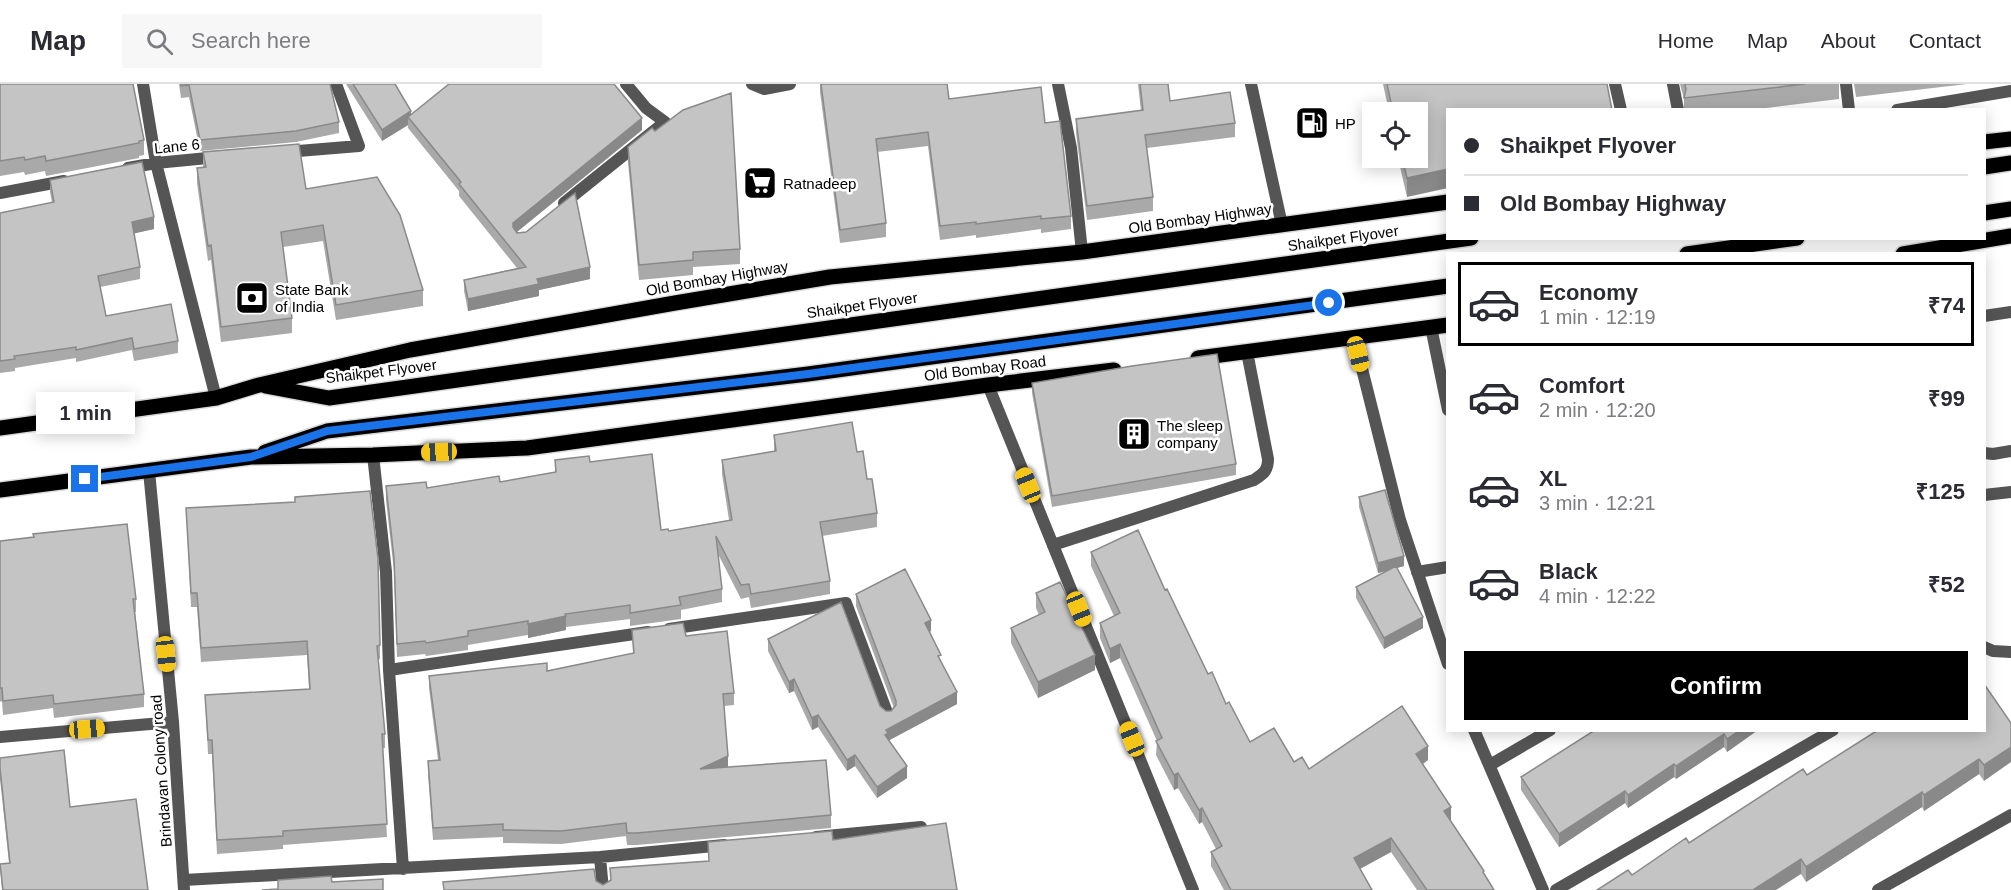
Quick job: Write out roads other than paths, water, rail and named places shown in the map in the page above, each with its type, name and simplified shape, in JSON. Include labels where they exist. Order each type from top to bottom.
[{"type":"main road","points":[[1986,142],[2011,139]]},
{"type":"main road","points":[[1986,167],[2011,163]]},
{"type":"main road","name":"Old Bombay Highway","points":[[0,428],[216,398],[259,385],[410,351],[830,277],[1082,252],[1446,202]]},
{"type":"main road","points":[[1986,213],[2011,209]]},
{"type":"main road","points":[[1925,252],[1959,249],[2011,236]]},
{"type":"main road","name":"Shaikpet Flyover","points":[[259,385],[329,398],[1457,240]]},
{"type":"main road","points":[[1701,252],[1783,240]]},
{"type":"main road","points":[[251,457],[327,431],[808,374],[1446,286]]},
{"type":"main road","points":[[1187,360],[1446,326]]},
{"type":"main road","name":"Old Bombay Road","points":[[373,455],[527,448],[1128,368]]},
{"type":"main road","points":[[0,490],[251,457],[373,455]]},
{"type":"street","points":[[143,84],[156,162],[216,398]]},
{"type":"street","points":[[275,153],[358,146],[336,84]]},
{"type":"street","points":[[557,208],[665,122],[646,108],[626,84]]},
{"type":"street","points":[[752,84],[764,89],[790,84]]},
{"type":"street","points":[[1058,84],[1071,148],[1082,252]]},
{"type":"street","points":[[1251,84],[1282,225]]},
{"type":"street","points":[[1615,84],[1621,108]]},
{"type":"street","points":[[1673,84],[1678,108]]},
{"type":"street","points":[[1846,84],[1849,108]]},
{"type":"street","points":[[1909,108],[2011,91]]},
{"type":"street","name":"Lane 6","points":[[111,171],[156,162],[227,157]]},
{"type":"street","points":[[0,193],[78,178]]},
{"type":"street","points":[[1986,316],[2011,312]]},
{"type":"street","points":[[1431,327],[1446,400]]},
{"type":"street","points":[[1354,337],[1400,520],[1446,658]]},
{"type":"street","points":[[1053,544],[1254,480],[1263,473],[1268,468],[1268,459],[1247,352]]},
{"type":"street","points":[[988,385],[1193,890]]},
{"type":"street","points":[[1986,453],[2011,451]]},
{"type":"street","points":[[373,455],[386,572],[389,670],[403,869]]},
{"type":"street","name":"Brindavan Colony road","points":[[149,471],[173,722],[184,885]]},
{"type":"street","points":[[1986,495],[2011,492]]},
{"type":"street","points":[[1417,572],[1446,567]]},
{"type":"street","points":[[389,670],[846,603],[888,715]]},
{"type":"street","points":[[1986,648],[1992,651],[2011,652]]},
{"type":"street","points":[[0,737],[173,722]]},
{"type":"street","points":[[1475,732],[1543,890]]},
{"type":"street","points":[[1490,765],[1547,732]]},
{"type":"street","points":[[1556,890],[1830,732]]},
{"type":"street","points":[[1878,890],[2011,815]]},
{"type":"street","points":[[799,838],[929,827]]},
{"type":"street","points":[[184,885],[741,844]]},
{"type":"street","points":[[600,856],[603,890]]},
{"type":"place","name":"HP","points":[[1312,123]]},
{"type":"place","name":"Ratnadeep","points":[[760,183]]},
{"type":"place","name":"State Bank of India","points":[[252,298]]},
{"type":"place","name":"The sleep company","points":[[1134,434]]}]
